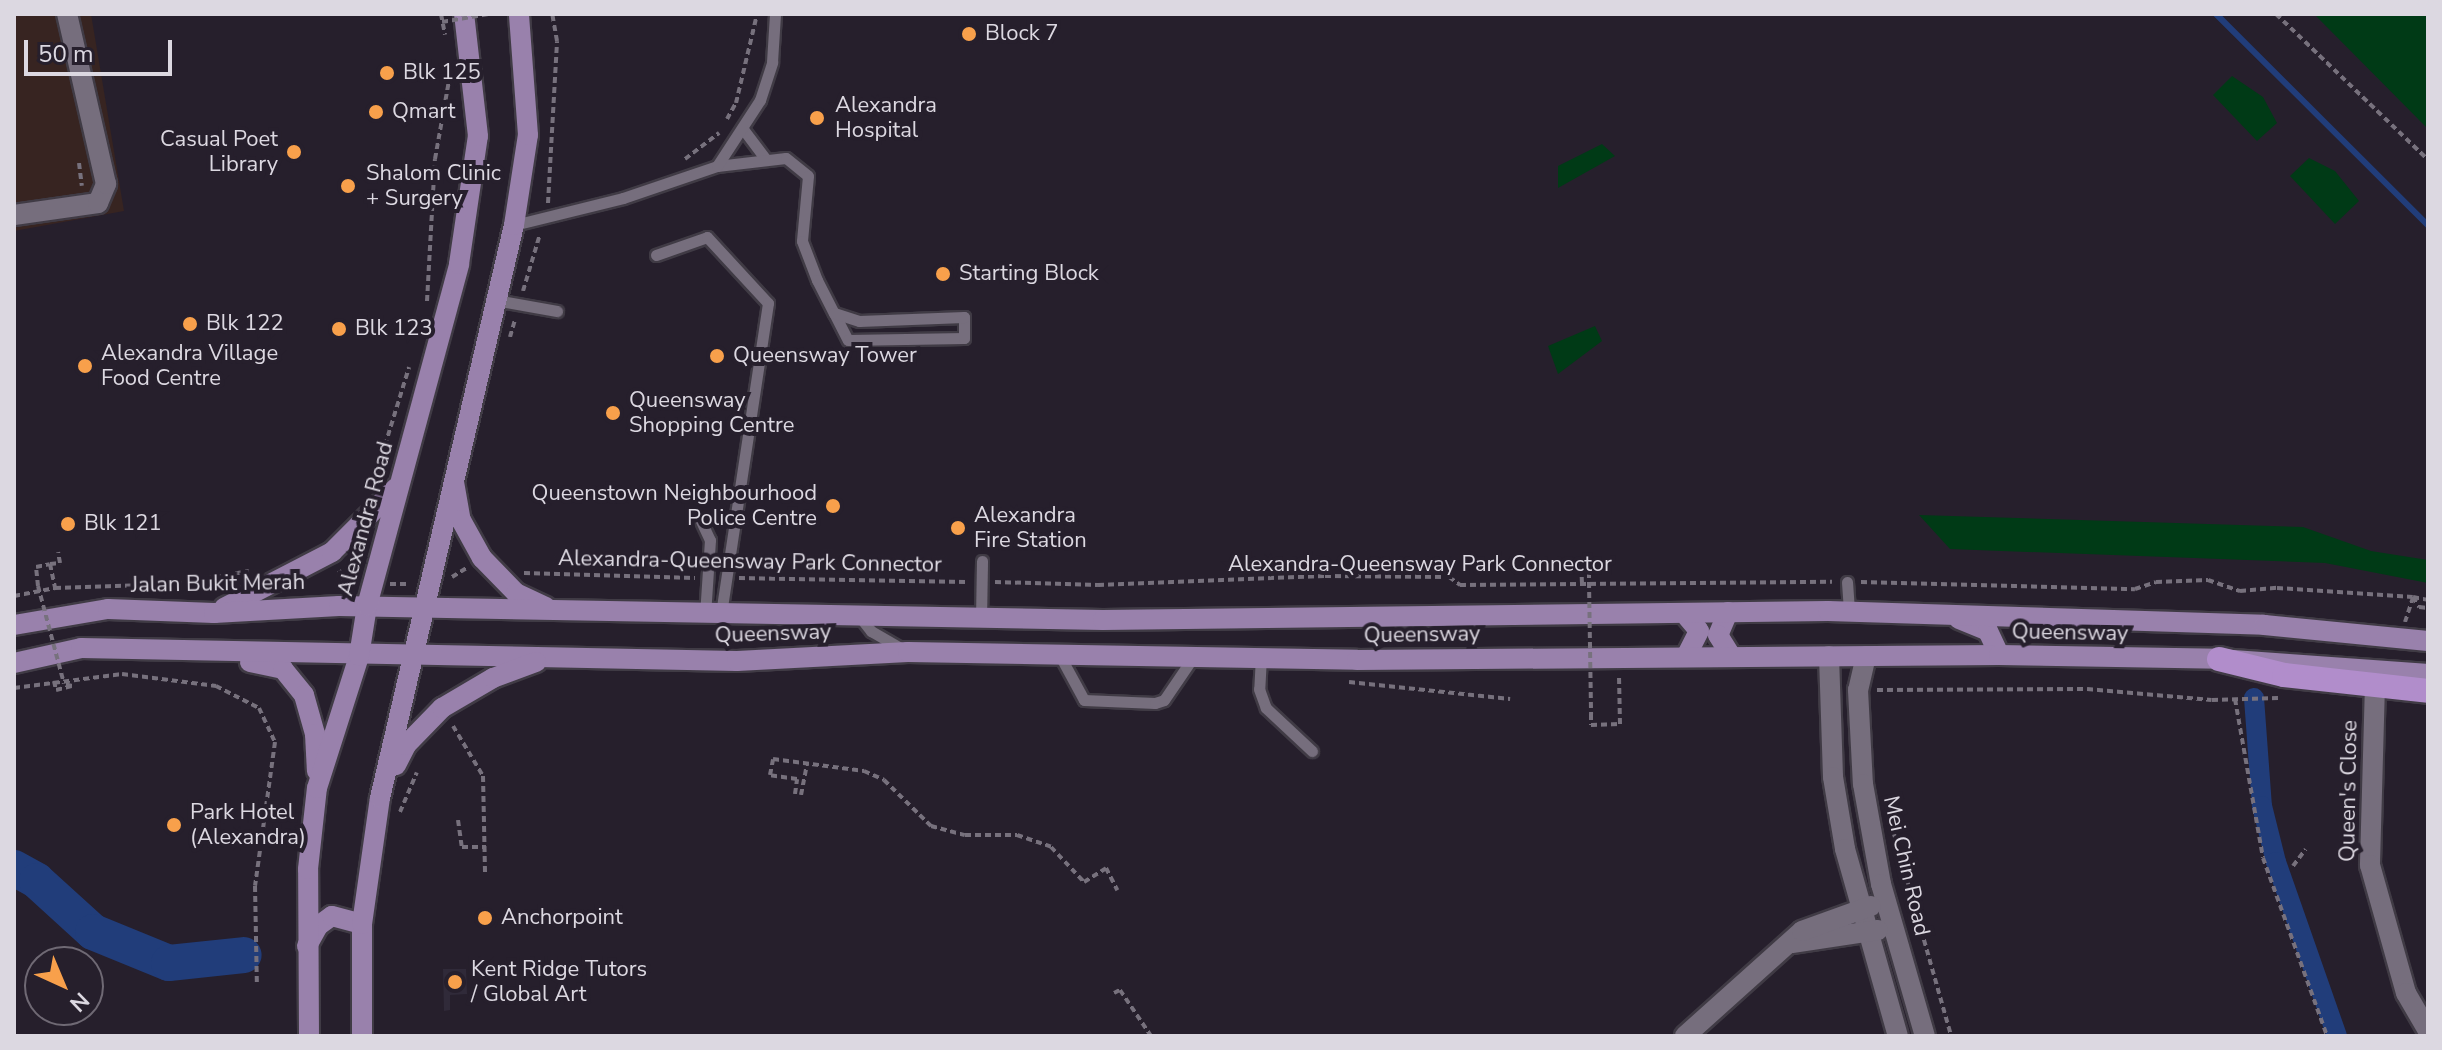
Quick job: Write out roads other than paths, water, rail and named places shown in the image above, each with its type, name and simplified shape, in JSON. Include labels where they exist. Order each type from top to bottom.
[{"type":"highway","points":[[2219,659],[2284,675],[2428,691]]},
{"type":"main road","name":"Alexandra Road","points":[[309,1036],[306,947],[317,788],[359,656],[367,606],[459,264],[478,136],[464,14]]},
{"type":"main road","points":[[362,1036],[362,924],[380,798],[416,656],[423,606],[452,474],[514,225],[528,135],[519,14]]},
{"type":"main road","points":[[452,474],[461,520],[482,558],[516,593],[557,613]]},
{"type":"main road","points":[[214,613],[332,552],[399,485]]},
{"type":"main road","name":"Jalan Bukit Merah","points":[[14,625],[108,609],[214,613],[423,606]]},
{"type":"main road","name":"Queensway","points":[[423,606],[557,613],[981,619],[1939,613],[2264,625],[2428,641]]},
{"type":"main road","points":[[1728,612],[1718,635],[1731,656]]},
{"type":"main road","points":[[1684,613],[1699,631],[1686,656]]},
{"type":"main road","points":[[1939,613],[1988,631],[1999,655]]},
{"type":"main road","points":[[14,663],[81,648],[416,656]]},
{"type":"main road","name":"Queensway","points":[[416,656],[737,661],[908,652],[1357,660],[1999,655],[2219,659],[2428,674]]},
{"type":"main road","points":[[211,653],[283,669],[297,687],[315,734],[317,788]]},
{"type":"main road","points":[[380,798],[406,745],[442,708],[493,678],[546,658]]},
{"type":"main road","points":[[306,947],[318,926],[332,916],[362,924]]},
{"type":"street","points":[[14,215],[98,203],[106,184],[67,14]]},
{"type":"street","points":[[1829,656],[1833,777],[1858,899],[1898,1036]]},
{"type":"street","name":"Mei Chin Road","points":[[1866,656],[1858,690],[1859,758],[1884,893],[1925,1036]]},
{"type":"street","name":"Queen's Close","points":[[2375,684],[2370,865],[2406,993],[2428,1031]]},
{"type":"street","points":[[1685,1036],[1802,931],[1858,899],[1884,893]]},
{"type":"street","points":[[1792,943],[1868,933],[1894,926]]},
{"type":"lane","points":[[717,166],[743,129],[772,62],[775,14]]},
{"type":"lane","points":[[743,129],[766,159]]},
{"type":"lane","points":[[514,225],[546,210],[623,198],[717,166],[786,158],[808,176],[802,241],[834,313],[848,340],[964,338],[964,317],[859,321],[834,313]]},
{"type":"lane","points":[[656,255],[707,237],[768,303],[727,578],[713,616]]},
{"type":"lane","points":[[494,300],[519,307],[557,311]]},
{"type":"lane","points":[[701,521],[710,540],[707,578],[713,616]]},
{"type":"lane","points":[[981,619],[982,561]]},
{"type":"lane","points":[[1847,582],[1849,612]]},
{"type":"lane","points":[[860,617],[871,631],[908,652]]},
{"type":"lane","points":[[1058,654],[1084,700],[1155,703],[1164,700],[1194,656]]},
{"type":"lane","points":[[1261,656],[1259,689],[1266,708],[1312,751]]},
{"type":"waterway","points":[[2216,14],[2428,225]]},
{"type":"waterway","points":[[2254,698],[2262,806],[2276,862],[2337,1036]]},
{"type":"waterway","points":[[14,868],[37,881],[93,932],[169,963],[244,955]]},
{"type":"place","name":"Block 7","points":[[969,34]]},
{"type":"place","name":"Blk 125","points":[[387,73]]},
{"type":"place","name":"Qmart","points":[[376,112]]},
{"type":"place","name":"Alexandra Hospital","points":[[817,118]]},
{"type":"place","name":"Casual Poet Library","points":[[294,152]]},
{"type":"place","name":"Shalom Clinic + Surgery","points":[[348,186]]},
{"type":"place","name":"Starting Block","points":[[943,274]]},
{"type":"place","name":"Blk 122","points":[[190,324]]},
{"type":"place","name":"Blk 123","points":[[339,329]]},
{"type":"place","name":"Queensway Tower","points":[[717,356]]},
{"type":"place","name":"Alexandra Village Food Centre","points":[[85,366]]},
{"type":"place","name":"Queensway Shopping Centre","points":[[613,413]]},
{"type":"place","name":"Queenstown Neighbourhood Police Centre","points":[[833,506]]},
{"type":"place","name":"Blk 121","points":[[68,524]]},
{"type":"place","name":"Alexandra Fire Station","points":[[958,528]]},
{"type":"place","name":"Park Hotel (Alexandra)","points":[[174,825]]},
{"type":"place","name":"Anchorpoint","points":[[485,918]]},
{"type":"place","name":"Kent Ridge Tutors / Global Art","points":[[455,982]]}]
